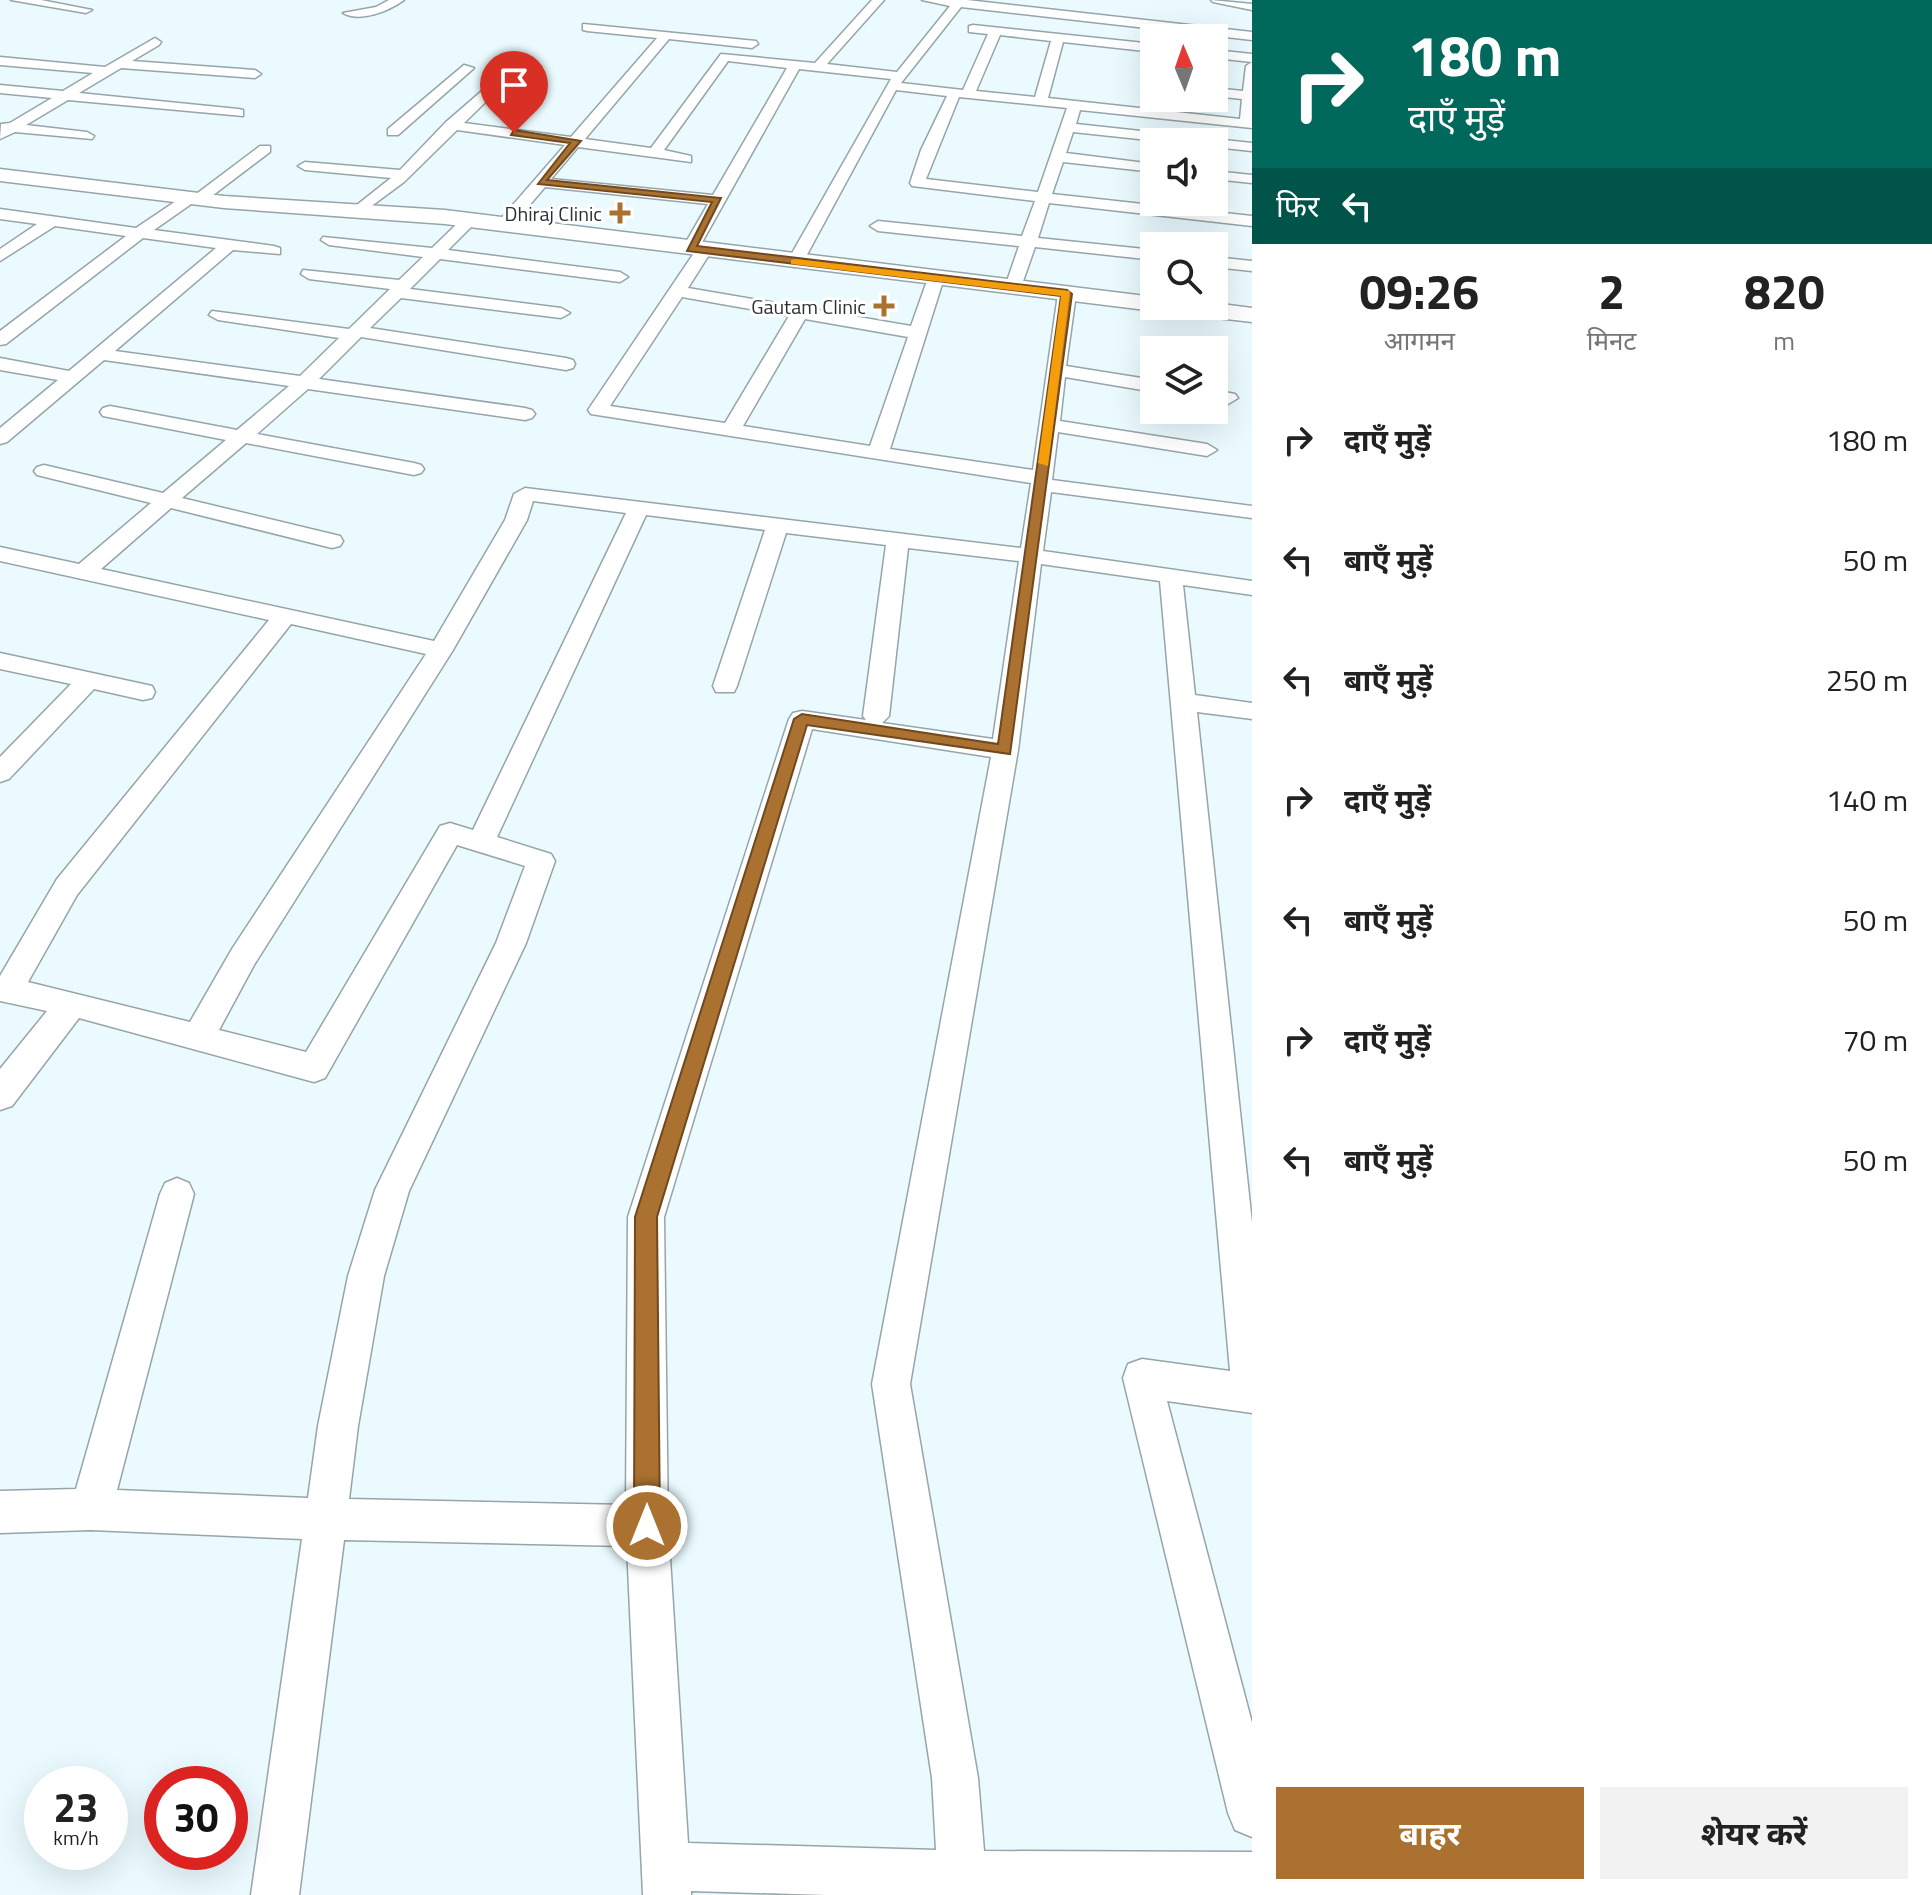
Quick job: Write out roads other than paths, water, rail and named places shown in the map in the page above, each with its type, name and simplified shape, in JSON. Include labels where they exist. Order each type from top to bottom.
[{"type":"street","points":[[17,0],[86,10]]},
{"type":"street","points":[[61,7],[76,0]]},
{"type":"street","points":[[349,13],[379,10],[398,0]]},
{"type":"street","points":[[819,66],[878,0]]},
{"type":"street","points":[[928,0],[1030,11],[1126,16],[1252,36]]},
{"type":"street","points":[[1030,11],[1038,0]]},
{"type":"street","points":[[1217,0],[1252,7]]},
{"type":"street","points":[[795,262],[895,81],[960,2]]},
{"type":"street","points":[[587,27],[765,45]]},
{"type":"street","points":[[973,29],[1140,47]]},
{"type":"street","points":[[995,32],[928,150],[917,183],[1252,221]]},
{"type":"street","points":[[504,225],[666,35]]},
{"type":"street","points":[[1041,101],[1058,38]]},
{"type":"street","points":[[3,130],[155,42]]},
{"type":"street","points":[[655,153],[738,42]]},
{"type":"street","points":[[1228,55],[1252,58]]},
{"type":"street","points":[[197,70],[216,56]]},
{"type":"street","points":[[725,57],[819,66],[962,93],[1075,105],[1172,109],[1249,123],[1252,66]]},
{"type":"street","points":[[0,61],[255,74]]},
{"type":"street","points":[[795,64],[718,200],[677,291],[598,410],[878,453],[1041,482],[1252,512]]},
{"type":"street","points":[[409,133],[393,132],[468,68]]},
{"type":"street","points":[[358,211],[403,175],[439,132],[505,75]]},
{"type":"street","points":[[0,89],[238,113]]},
{"type":"street","points":[[1228,94],[1250,96]]},
{"type":"street","points":[[1013,287],[1027,242],[1046,199],[1075,105]]},
{"type":"street","points":[[1068,127],[1140,135]]},
{"type":"street","points":[[3,130],[87,136]]},
{"type":"street","points":[[439,132],[576,141],[686,159]]},
{"type":"street","points":[[1228,144],[1252,147]]},
{"type":"street","points":[[0,340],[142,231],[265,149]]},
{"type":"street","points":[[1059,157],[1140,166]]},
{"type":"street","points":[[305,166],[403,175]]},
{"type":"street","points":[[0,175],[194,199],[469,221],[1140,302]]},
{"type":"street","points":[[1228,176],[1252,179]]},
{"type":"street","points":[[541,182],[718,200]]},
{"type":"street","points":[[0,214],[274,251]]},
{"type":"street","points":[[0,256],[53,220]]},
{"type":"street","points":[[84,572],[170,502],[304,383],[469,221]]},
{"type":"street","points":[[878,226],[1140,254]]},
{"type":"street","points":[[329,240],[620,277]]},
{"type":"street","points":[[0,438],[231,244]]},
{"type":"street","points":[[1228,263],[1252,266]]},
{"type":"street","points":[[309,274],[561,313]]},
{"type":"street","points":[[878,453],[936,278]]},
{"type":"street","points":[[677,291],[918,333]]},
{"type":"street","points":[[962,1875],[955,1778],[891,1384],[1005,750],[1067,294]]},
{"type":"street","points":[[730,431],[800,312]]},
{"type":"street","points":[[1228,312],[1252,315]]},
{"type":"street","points":[[218,315],[566,364]]},
{"type":"street","points":[[101,354],[525,414]]},
{"type":"street","points":[[0,364],[73,377]]},
{"type":"street","points":[[1057,370],[1140,384]]},
{"type":"street","points":[[110,412],[414,469]]},
{"type":"street","points":[[1049,425],[1207,450]]},
{"type":"street","points":[[44,471],[332,541]]},
{"type":"street","points":[[198,1038],[243,957],[441,650],[516,520],[525,494],[1031,556],[1252,588]]},
{"type":"street","points":[[481,842],[639,508]]},
{"type":"street","points":[[725,686],[778,525]]},
{"type":"street","points":[[876,716],[898,540]]},
{"type":"street","points":[[0,554],[441,650]]},
{"type":"street","points":[[1171,577],[1252,1394],[1142,1378],[1252,1813]]},
{"type":"street","points":[[275,1895],[324,1519],[366,1276],[392,1190],[511,943],[541,861],[450,833],[314,1068],[72,1004],[3,990],[67,887],[285,616]]},
{"type":"street","points":[[0,661],[143,692]]},
{"type":"street","points":[[0,773],[90,679]]},
{"type":"street","points":[[1183,702],[1252,711]]},
{"type":"street","points":[[1005,750],[802,719],[646,1217],[647,1526],[667,1880],[962,1875],[1252,1876]]},
{"type":"street","points":[[0,1096],[72,1004]]},
{"type":"street","points":[[91,1509],[177,1194]]},
{"type":"street","points":[[1,1514],[91,1509],[324,1519],[647,1526]]},
{"type":"place","name":"Dhiraj Clinic","points":[[620,213]]},
{"type":"place","name":"Gautam Clinic","points":[[884,306]]}]
